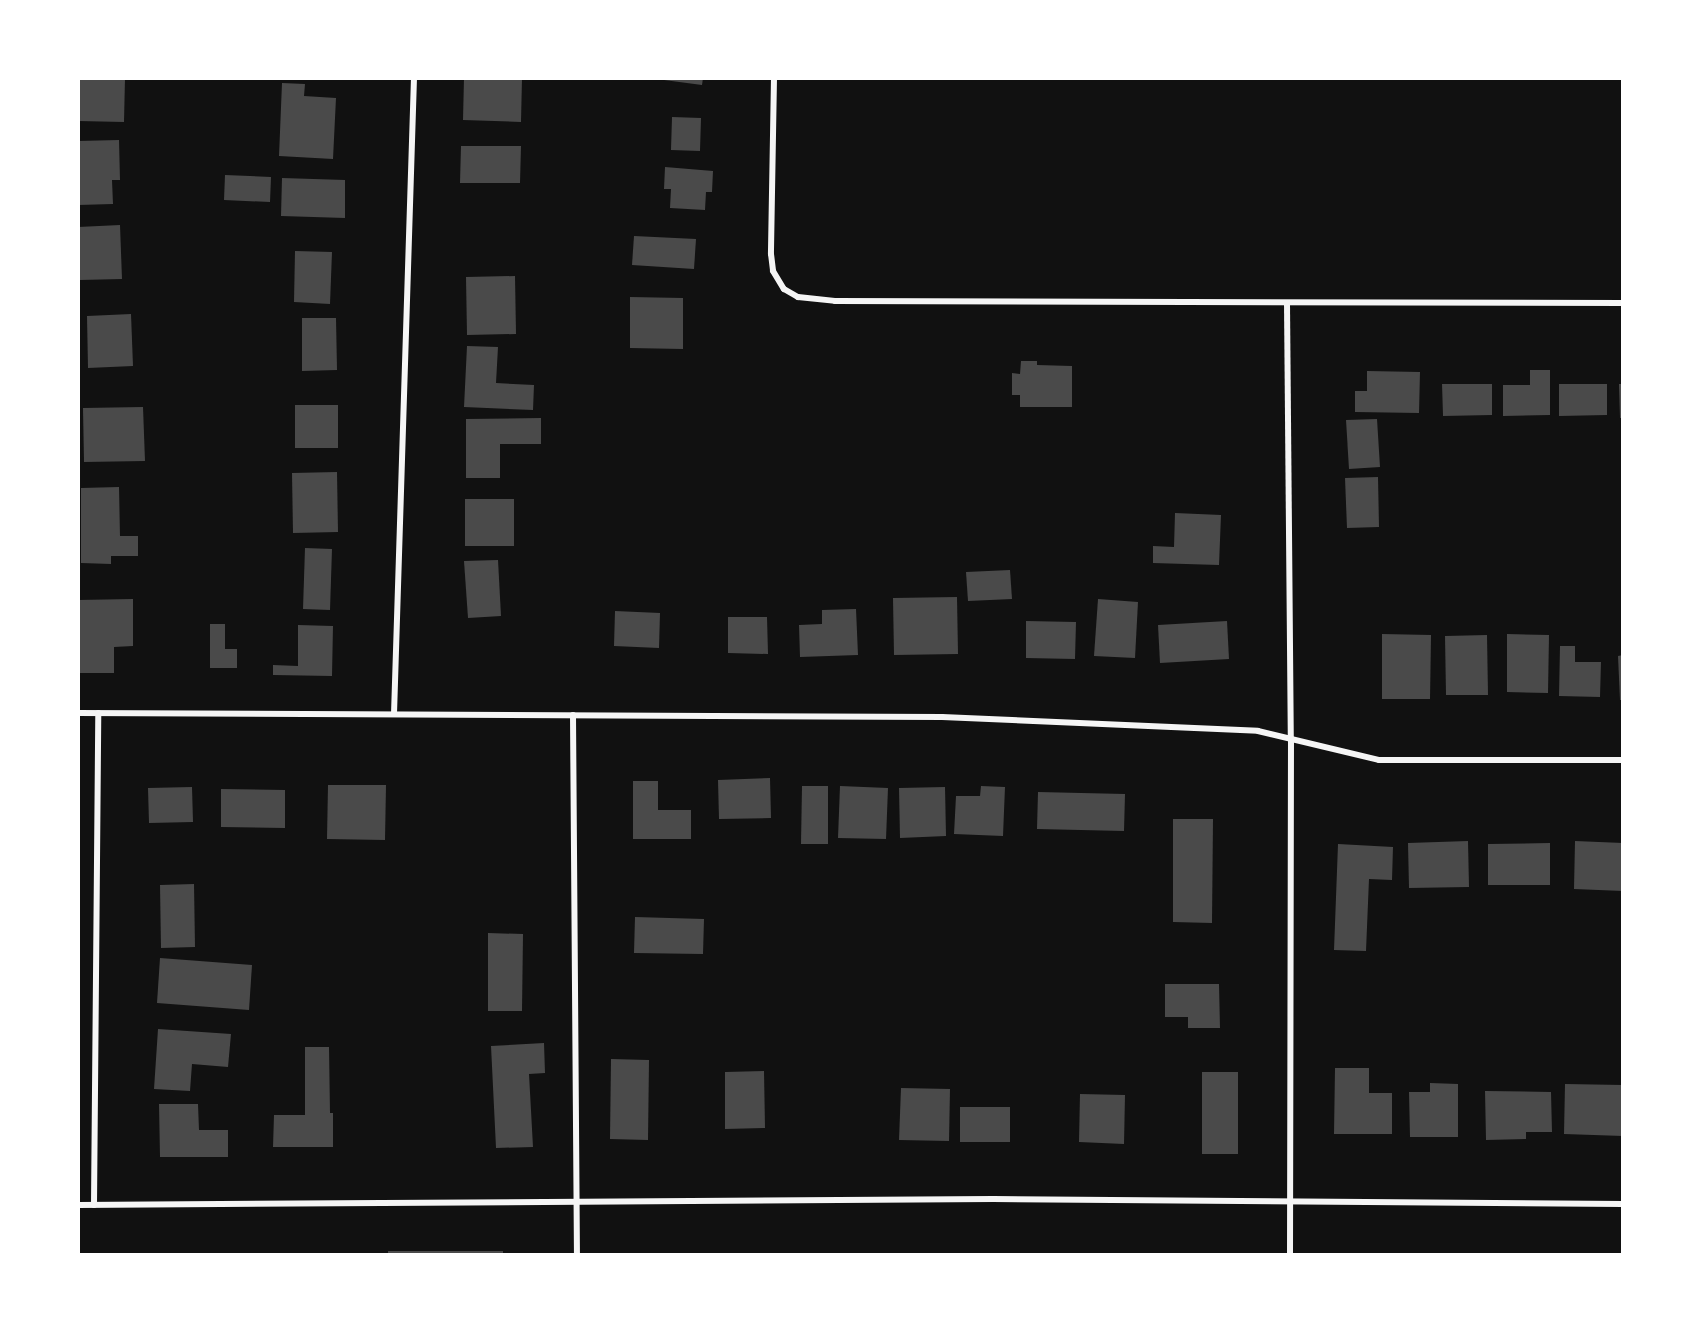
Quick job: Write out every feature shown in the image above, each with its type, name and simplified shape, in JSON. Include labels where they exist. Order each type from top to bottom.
[{"type":"street","points":[[394,714],[414,78]]},
{"type":"street","points":[[774,78],[773,271],[784,289],[798,297],[835,301],[1623,303]]},
{"type":"street","points":[[1287,303],[1291,739],[1290,1255]]},
{"type":"street","points":[[78,713],[942,717],[1258,731],[1379,760],[1623,760]]},
{"type":"street","points":[[94,1205],[98,713]]},
{"type":"street","points":[[573,715],[577,1255]]},
{"type":"street","points":[[78,1205],[993,1199],[1623,1204]]},
{"type":"building","points":[[79,78],[125,78],[124,122],[78,121]]},
{"type":"building","points":[[464,78],[522,78],[521,122],[463,120]]},
{"type":"building","points":[[664,78],[703,78],[702,85],[664,80]]},
{"type":"building","points":[[282,83],[305,84],[304,96],[336,98],[333,159],[279,156]]},
{"type":"building","points":[[672,117],[701,118],[700,151],[671,150]]},
{"type":"building","points":[[119,140],[120,180],[112,180],[113,204],[78,205],[78,141]]},
{"type":"building","points":[[461,146],[521,146],[520,183],[460,183]]},
{"type":"building","points":[[665,167],[713,171],[712,192],[706,192],[705,210],[670,208],[671,189],[664,189]]},
{"type":"building","points":[[225,175],[271,177],[270,202],[224,200]]},
{"type":"building","points":[[282,178],[345,180],[345,218],[281,216]]},
{"type":"building","points":[[120,225],[122,279],[80,280],[78,227]]},
{"type":"building","points":[[634,236],[696,239],[694,269],[632,265]]},
{"type":"building","points":[[295,251],[332,252],[330,304],[294,302]]},
{"type":"building","points":[[515,276],[516,334],[467,335],[466,277]]},
{"type":"building","points":[[630,297],[683,298],[683,349],[630,348]]},
{"type":"building","points":[[131,314],[133,366],[88,368],[87,316]]},
{"type":"building","points":[[302,318],[336,318],[337,370],[302,371]]},
{"type":"building","points":[[467,346],[498,347],[496,383],[534,385],[533,410],[464,407]]},
{"type":"building","points":[[1021,361],[1037,361],[1037,365],[1072,366],[1072,407],[1020,407],[1020,395],[1012,395],[1012,373],[1020,374]]},
{"type":"building","points":[[1530,370],[1550,370],[1550,415],[1503,416],[1503,385],[1530,385]]},
{"type":"building","points":[[1367,371],[1420,372],[1419,413],[1355,412],[1355,391],[1367,391]]},
{"type":"building","points":[[1442,384],[1492,384],[1492,415],[1443,416]]},
{"type":"building","points":[[1559,384],[1607,384],[1607,415],[1559,416]]},
{"type":"building","points":[[1619,384],[1623,384],[1623,418],[1620,418]]},
{"type":"building","points":[[295,405],[338,405],[338,448],[295,448]]},
{"type":"building","points":[[143,407],[145,461],[84,462],[83,408]]},
{"type":"building","points":[[541,418],[541,444],[500,444],[500,478],[466,478],[466,419]]},
{"type":"building","points":[[1377,419],[1380,467],[1349,469],[1346,420]]},
{"type":"building","points":[[337,472],[338,532],[293,533],[292,473]]},
{"type":"building","points":[[1378,477],[1379,527],[1347,528],[1345,478]]},
{"type":"building","points":[[119,487],[120,536],[138,536],[138,556],[111,556],[111,564],[81,563],[81,488]]},
{"type":"building","points":[[465,499],[514,499],[514,546],[465,546]]},
{"type":"building","points":[[1175,513],[1221,515],[1219,565],[1153,563],[1153,546],[1174,547]]},
{"type":"building","points":[[305,548],[332,549],[330,610],[303,609]]},
{"type":"building","points":[[498,560],[501,616],[468,618],[464,561]]},
{"type":"building","points":[[1010,570],[1012,599],[968,601],[966,572]]},
{"type":"building","points":[[957,597],[958,654],[894,655],[893,598]]},
{"type":"building","points":[[133,599],[133,646],[114,647],[114,673],[78,673],[78,600]]},
{"type":"building","points":[[1098,599],[1138,602],[1135,658],[1094,656]]},
{"type":"building","points":[[856,609],[858,655],[800,657],[799,625],[822,624],[822,610]]},
{"type":"building","points":[[615,611],[660,613],[659,648],[614,646]]},
{"type":"building","points":[[728,617],[767,617],[768,654],[728,653]]},
{"type":"building","points":[[1026,621],[1076,622],[1075,659],[1026,658]]},
{"type":"building","points":[[1227,621],[1229,659],[1160,663],[1158,625]]},
{"type":"building","points":[[210,624],[225,624],[225,649],[237,649],[237,668],[210,668]]},
{"type":"building","points":[[298,625],[333,626],[332,676],[273,675],[273,665],[298,666]]},
{"type":"building","points":[[1382,634],[1431,635],[1430,699],[1382,699]]},
{"type":"building","points":[[1507,634],[1549,635],[1548,693],[1507,692]]},
{"type":"building","points":[[1487,635],[1488,695],[1446,695],[1445,636]]},
{"type":"building","points":[[1560,646],[1575,646],[1575,662],[1601,662],[1600,697],[1559,696]]},
{"type":"building","points":[[1623,655],[1623,700],[1620,700],[1618,656]]},
{"type":"building","points":[[770,778],[771,818],[719,819],[718,780]]},
{"type":"building","points":[[633,781],[658,781],[658,810],[691,810],[691,839],[633,839]]},
{"type":"building","points":[[328,785],[386,785],[385,840],[327,839]]},
{"type":"building","points":[[802,786],[828,786],[828,844],[801,844]]},
{"type":"building","points":[[840,786],[888,788],[886,839],[838,838]]},
{"type":"building","points":[[981,786],[1005,787],[1003,836],[954,834],[956,796],[980,796]]},
{"type":"building","points":[[192,787],[193,822],[149,823],[148,788]]},
{"type":"building","points":[[945,787],[946,836],[900,838],[899,788]]},
{"type":"building","points":[[221,789],[285,790],[285,828],[221,827]]},
{"type":"building","points":[[1038,792],[1125,794],[1124,831],[1037,829]]},
{"type":"building","points":[[1173,819],[1213,819],[1212,923],[1173,922]]},
{"type":"building","points":[[1468,841],[1469,887],[1409,888],[1408,843]]},
{"type":"building","points":[[1575,841],[1623,843],[1623,891],[1574,889]]},
{"type":"building","points":[[1550,843],[1550,885],[1488,885],[1488,844]]},
{"type":"building","points":[[1338,844],[1393,847],[1392,880],[1369,879],[1366,951],[1334,950]]},
{"type":"building","points":[[194,884],[195,947],[161,948],[160,885]]},
{"type":"building","points":[[635,917],[704,919],[703,954],[634,953]]},
{"type":"building","points":[[488,933],[523,934],[522,1011],[488,1011]]},
{"type":"building","points":[[160,958],[252,965],[249,1010],[157,1003]]},
{"type":"building","points":[[1165,984],[1219,984],[1220,1028],[1188,1028],[1188,1017],[1165,1017]]},
{"type":"building","points":[[158,1029],[231,1034],[228,1067],[192,1064],[190,1091],[154,1089]]},
{"type":"building","points":[[544,1043],[545,1073],[529,1074],[533,1147],[496,1148],[491,1046]]},
{"type":"building","points":[[305,1047],[329,1047],[333,1147],[273,1147],[274,1115],[305,1115]]},
{"type":"building","points":[[611,1059],[649,1060],[648,1140],[610,1139]]},
{"type":"building","points":[[1335,1068],[1369,1068],[1369,1093],[1392,1093],[1392,1134],[1334,1134]]},
{"type":"building","points":[[764,1071],[765,1128],[725,1129],[725,1072]]},
{"type":"building","points":[[1202,1072],[1238,1072],[1238,1154],[1202,1154]]},
{"type":"building","points":[[1430,1083],[1458,1084],[1458,1137],[1410,1137],[1409,1092],[1430,1092]]},
{"type":"building","points":[[1565,1084],[1623,1085],[1623,1136],[1564,1134]]},
{"type":"building","points":[[901,1088],[950,1089],[949,1141],[899,1140]]},
{"type":"building","points":[[1485,1091],[1551,1092],[1552,1132],[1526,1132],[1526,1139],[1486,1140]]},
{"type":"building","points":[[1080,1094],[1125,1095],[1124,1144],[1079,1142]]},
{"type":"building","points":[[159,1104],[198,1104],[199,1130],[228,1130],[228,1157],[160,1157]]},
{"type":"building","points":[[960,1107],[1010,1107],[1010,1142],[960,1142]]},
{"type":"building","points":[[388,1251],[503,1251],[503,1255],[388,1255]]}]
